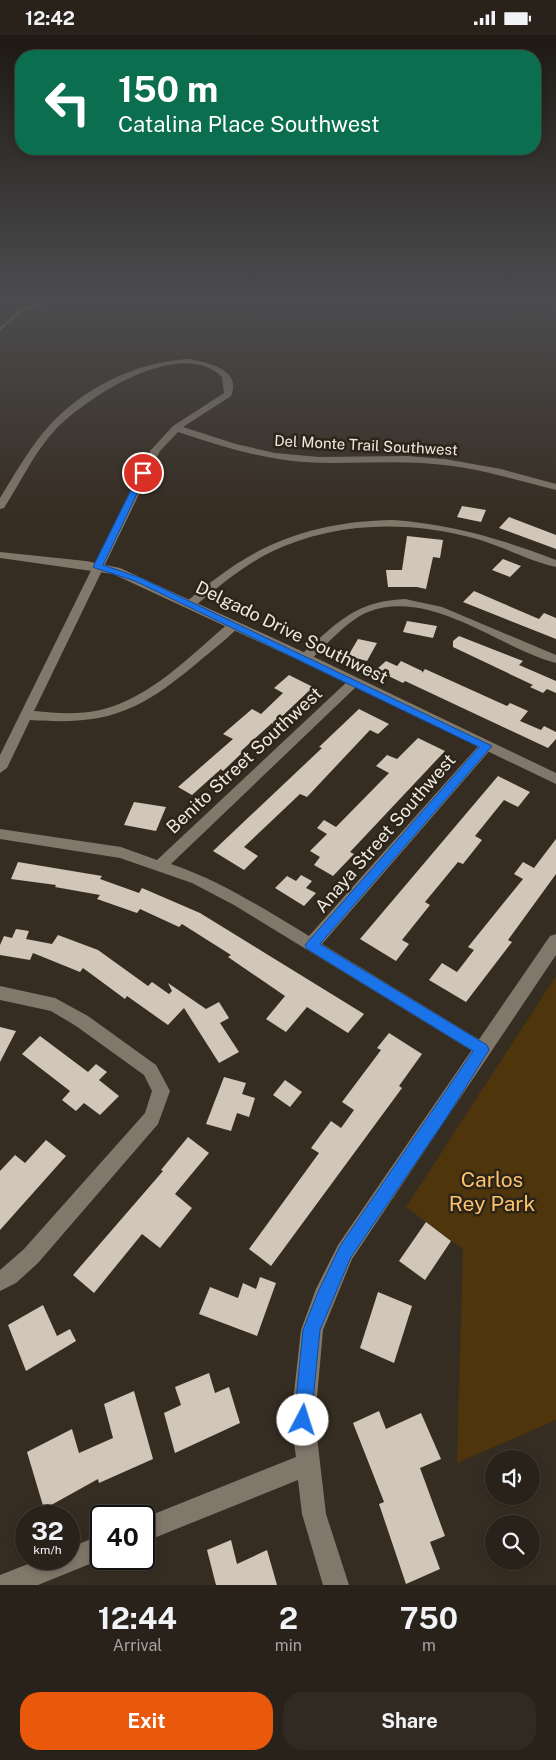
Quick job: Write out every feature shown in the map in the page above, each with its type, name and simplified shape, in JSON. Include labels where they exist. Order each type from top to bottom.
[{"type":"street","points":[[0,506],[53,427],[86,400],[136,371]]},
{"type":"street","points":[[0,767],[160,442],[176,428],[228,394],[230,383],[228,378],[221,371]]},
{"type":"street","name":"Del Monte Trail Southwest","points":[[176,428],[235,448],[272,455],[313,459],[432,461],[514,475],[556,487]]},
{"type":"street","points":[[191,604],[236,568],[265,551],[299,537],[347,526],[408,525],[467,533],[556,564]]},
{"type":"street","name":"Delgado Drive Southwest","points":[[0,555],[98,567],[138,579],[556,779]]},
{"type":"street","points":[[305,658],[347,620],[363,609],[388,603],[405,602],[438,609],[556,659]]},
{"type":"street","points":[[26,715],[82,717],[122,708],[146,697],[234,625]]},
{"type":"street","name":"Benito Street Southwest","points":[[160,866],[354,683]]},
{"type":"street","name":"Anaya Street Southwest","points":[[311,945],[486,746]]},
{"type":"street","points":[[0,834],[121,853],[197,879],[240,901],[482,1050]]},
{"type":"street","points":[[336,1585],[314,1514],[303,1420],[312,1330],[324,1297],[345,1252],[440,1116],[556,941]]},
{"type":"street","points":[[0,993],[55,1005],[82,1021],[150,1070],[161,1091],[152,1118],[143,1129],[31,1256],[10,1276],[0,1281]]},
{"type":"street","points":[[155,1526],[308,1464]]},
{"type":"street","points":[[17,1583],[90,1552]]},
{"type":"green space","name":"Carlos Rey Park","points":[[556,976],[556,1420],[457,1463],[463,1249],[406,1207]]},
{"type":"building","points":[[462,506],[486,510],[481,522],[457,517]]},
{"type":"building","points":[[509,517],[556,535],[556,549],[499,528]]},
{"type":"building","points":[[407,536],[443,540],[440,558],[433,557],[426,589],[417,587],[388,587],[386,570],[402,570]]},
{"type":"building","points":[[503,559],[521,566],[510,577],[492,570]]},
{"type":"building","points":[[474,591],[539,619],[544,613],[556,618],[556,639],[463,602]]},
{"type":"building","points":[[407,621],[437,626],[433,638],[403,632]]},
{"type":"building","points":[[459,636],[523,661],[519,665],[556,681],[556,693],[547,689],[543,693],[530,687],[533,685],[453,647],[453,641]]},
{"type":"building","points":[[358,639],[377,643],[367,661],[348,656]]},
{"type":"building","points":[[386,661],[397,666],[401,661],[422,671],[422,673],[425,669],[507,706],[510,703],[528,711],[520,721],[541,730],[544,726],[556,732],[556,739],[548,748],[405,681],[403,683],[376,670]]},
{"type":"building","points":[[289,675],[313,687],[274,724],[272,723],[241,751],[243,752],[223,771],[221,769],[192,795],[178,787],[233,739],[223,734],[252,709],[261,714],[283,693],[274,688]]},
{"type":"building","points":[[359,709],[389,724],[378,734],[370,730],[307,797],[300,794],[244,847],[258,856],[244,870],[213,851],[322,748],[319,747]]},
{"type":"building","points":[[418,738],[445,751],[350,852],[354,854],[333,876],[314,865],[320,857],[310,851],[327,834],[317,828],[324,820],[336,827],[389,773],[376,766],[387,755],[397,759]]},
{"type":"building","points":[[498,776],[530,792],[518,807],[504,800],[475,836],[482,840],[463,864],[458,862],[425,902],[430,905],[402,940],[409,944],[396,961],[360,939]]},
{"type":"building","points":[[134,802],[166,807],[156,831],[124,825]]},
{"type":"building","points":[[556,839],[556,874],[508,940],[512,942],[466,1002],[429,980],[442,963],[457,972],[474,950],[468,947],[523,879],[514,874],[523,862],[534,868]]},
{"type":"building","points":[[18,862],[102,876],[100,879],[139,893],[142,888],[200,913],[364,1014],[348,1033],[307,1007],[286,1032],[266,1019],[285,996],[228,957],[231,955],[182,924],[179,927],[140,909],[137,913],[97,899],[100,895],[55,887],[56,885],[11,879]]},
{"type":"building","points":[[301,875],[312,881],[306,888],[316,893],[304,906],[275,888],[287,876],[296,881]]},
{"type":"building","points":[[16,929],[29,931],[26,939],[52,944],[58,935],[98,950],[148,986],[152,982],[169,994],[172,991],[168,983],[206,1009],[219,1002],[229,1018],[220,1023],[239,1052],[219,1063],[184,1008],[168,1025],[127,996],[125,999],[83,968],[80,972],[33,953],[30,960],[0,955],[0,945],[4,936],[12,938]]},
{"type":"building","points":[[0,1027],[16,1031],[0,1062]]},
{"type":"building","points":[[389,1033],[422,1054],[399,1086],[402,1088],[271,1266],[249,1249],[319,1153],[311,1148],[331,1121],[341,1128],[354,1110],[342,1102],[381,1050],[377,1048]]},
{"type":"building","points":[[40,1036],[88,1072],[96,1064],[107,1072],[99,1080],[119,1096],[100,1115],[84,1103],[76,1111],[62,1100],[70,1091],[22,1054]]},
{"type":"building","points":[[224,1077],[246,1083],[242,1094],[255,1098],[249,1117],[237,1113],[231,1131],[206,1124]]},
{"type":"building","points":[[285,1080],[302,1092],[290,1107],[273,1095]]},
{"type":"building","points":[[188,1137],[209,1153],[175,1194],[192,1208],[160,1248],[142,1234],[94,1293],[73,1275],[163,1171],[161,1170]]},
{"type":"building","points":[[46,1140],[66,1156],[0,1230],[0,1171],[15,1155],[25,1163]]},
{"type":"building","points":[[426,1222],[451,1241],[425,1280],[399,1261]]},
{"type":"building","points":[[260,1277],[276,1283],[257,1336],[199,1314],[210,1287],[238,1298],[243,1283],[256,1289]]},
{"type":"building","points":[[378,1292],[412,1306],[394,1363],[360,1348]]},
{"type":"building","points":[[43,1305],[57,1336],[70,1329],[76,1341],[26,1371],[8,1325]]},
{"type":"building","points":[[209,1373],[215,1393],[229,1387],[240,1423],[175,1453],[164,1413],[181,1405],[175,1387]]},
{"type":"building","points":[[134,1391],[153,1459],[99,1483],[98,1479],[51,1505],[43,1505],[27,1452],[72,1429],[79,1453],[113,1438],[104,1404]]},
{"type":"building","points":[[379,1411],[386,1429],[421,1413],[441,1459],[420,1468],[445,1536],[430,1542],[440,1569],[406,1584],[379,1504],[384,1502],[353,1423]]},
{"type":"building","points":[[231,1540],[237,1564],[267,1550],[277,1585],[216,1585],[207,1550]]},
{"type":"route","points":[[143,473],[98,567],[138,579],[486,746],[311,945],[482,1050],[440,1116],[345,1252],[324,1297],[312,1330],[303,1420]]}]
